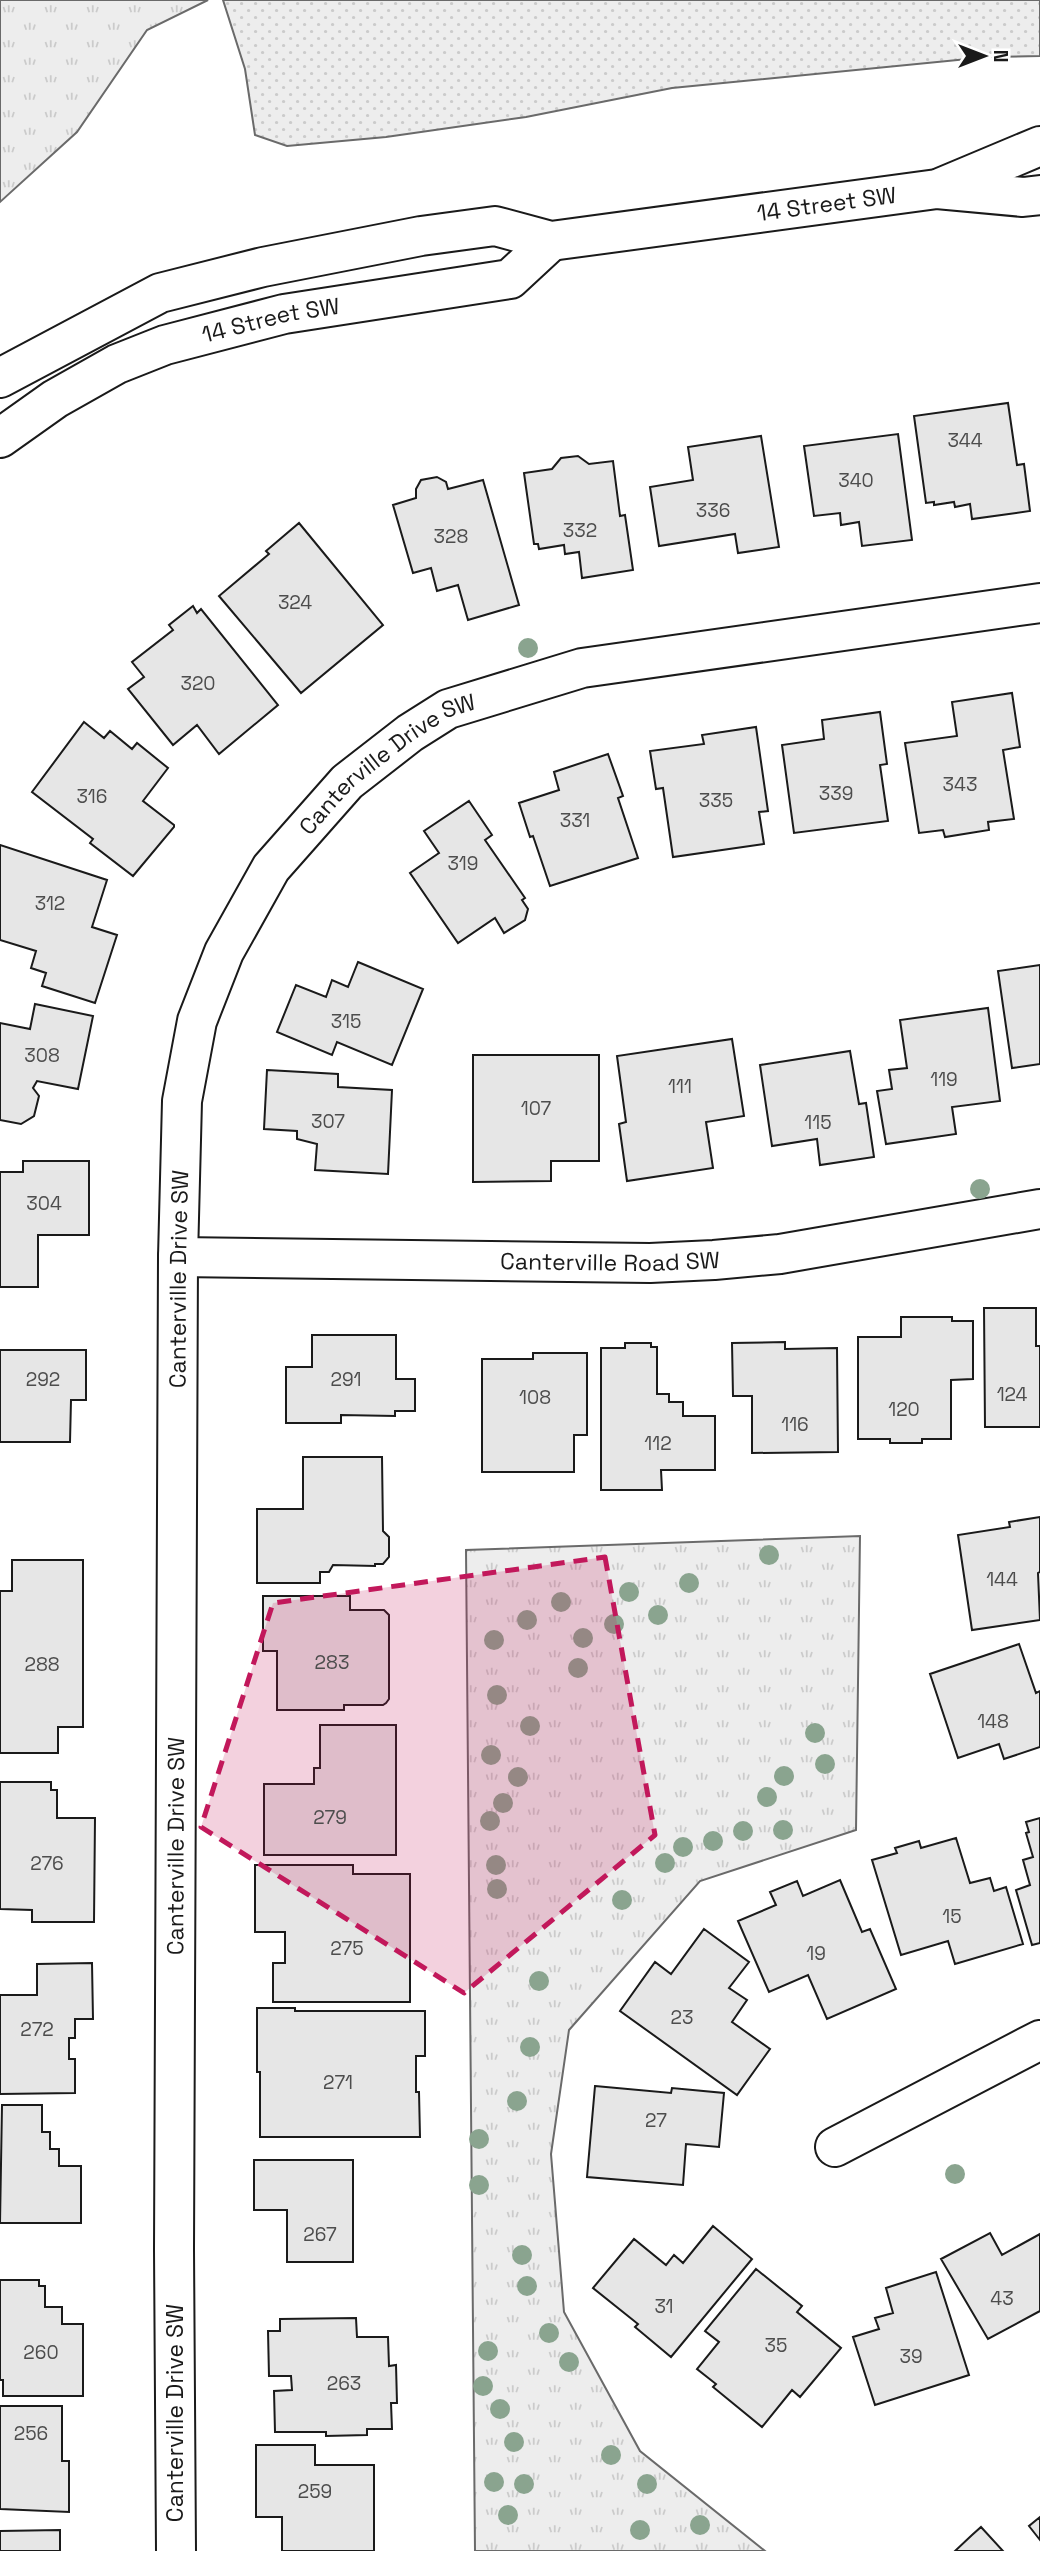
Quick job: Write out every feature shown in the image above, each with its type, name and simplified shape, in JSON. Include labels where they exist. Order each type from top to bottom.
[{"type":"street","name":"14 Street SW","points":[[937,189],[1040,146]]},
{"type":"street","name":"14 Street SW","points":[[0,378],[160,293],[264,267],[421,236],[495,226],[551,241],[937,189],[1023,197],[1040,195]]},
{"type":"street","name":"14 Street SW","points":[[0,438],[55,398],[117,364],[165,345],[296,312],[510,279],[551,241]]},
{"type":"street","name":"Canterville Drive SW","points":[[176,2551],[174,2221],[178,1257],[182,1101],[198,1021],[224,952],[271,868],[347,782],[410,733],[448,709],[582,668],[1040,603]]},
{"type":"street","name":"Canterville Road SW","points":[[178,1257],[650,1262],[714,1260],[780,1254],[1040,1209]]},
{"type":"street","points":[[835,2147],[1040,2040]]},
{"type":"highlighted area","points":[[605,1557],[655,1835],[464,1993],[201,1827],[273,1603]]},
{"type":"green space","points":[[0,0],[208,0],[147,30],[77,132],[0,202]]},
{"type":"green space","points":[[223,0],[1040,0],[1040,56],[988,57],[672,88],[526,117],[386,137],[287,146],[255,135],[245,69]]},
{"type":"green space","points":[[860,1536],[856,1830],[700,1881],[569,2030],[551,2154],[564,2312],[640,2451],[765,2551],[475,2551],[466,1550]]},
{"type":"building","points":[[1008,403],[1017,465],[1024,464],[1030,511],[972,519],[970,504],[955,507],[954,502],[934,505],[934,502],[926,503],[914,416]]},
{"type":"building","points":[[898,434],[912,540],[862,546],[859,522],[841,525],[840,513],[814,516],[804,446]]},
{"type":"building","points":[[761,436],[779,547],[738,553],[735,534],[659,546],[650,487],[693,480],[688,447]]},
{"type":"building","points":[[578,456],[589,464],[613,461],[620,516],[625,515],[633,570],[582,578],[579,552],[565,554],[564,545],[539,549],[538,544],[534,544],[524,473],[552,469],[561,458]]},
{"type":"building","points":[[437,477],[446,482],[448,489],[483,480],[519,605],[468,620],[458,585],[437,591],[431,568],[413,573],[393,505],[416,498],[416,489],[421,480]]},
{"type":"building","points":[[299,523],[383,625],[301,693],[219,596],[269,554],[266,551]]},
{"type":"building","points":[[193,606],[197,613],[201,609],[278,705],[219,754],[197,725],[173,745],[128,689],[144,677],[132,662],[173,630],[169,625]]},
{"type":"building","points":[[1012,693],[1020,747],[1003,750],[1014,819],[988,822],[989,830],[945,837],[943,830],[919,833],[905,743],[957,736],[952,702]]},
{"type":"building","points":[[880,712],[887,764],[880,765],[888,821],[794,833],[782,745],[824,739],[822,720]]},
{"type":"building","points":[[84,722],[104,738],[110,731],[132,749],[137,743],[168,768],[143,801],[174,827],[133,876],[90,843],[93,839],[32,792]]},
{"type":"building","points":[[756,727],[768,811],[759,812],[764,844],[673,857],[663,788],[656,789],[650,751],[704,744],[702,735]]},
{"type":"building","points":[[608,754],[623,796],[618,798],[638,858],[550,886],[519,803],[559,790],[554,772]]},
{"type":"building","points":[[469,801],[492,835],[485,840],[525,898],[522,900],[528,909],[525,920],[504,933],[495,918],[458,943],[410,873],[439,853],[424,831]]},
{"type":"building","points":[[0,845],[107,880],[92,927],[117,935],[95,1003],[42,986],[46,973],[31,968],[36,951],[0,940]]},
{"type":"building","points":[[358,962],[423,989],[392,1065],[337,1042],[332,1055],[277,1032],[296,985],[326,997],[332,980],[348,987]]},
{"type":"building","points":[[1040,965],[1040,1064],[1012,1068],[998,971]]},
{"type":"building","points":[[35,1004],[93,1016],[78,1089],[37,1081],[33,1088],[39,1096],[34,1116],[21,1124],[0,1120],[0,1023],[30,1029]]},
{"type":"building","points":[[988,1008],[1000,1101],[952,1107],[956,1134],[886,1144],[877,1091],[892,1089],[889,1070],[907,1068],[900,1020]]},
{"type":"building","points":[[732,1039],[744,1116],[706,1122],[713,1168],[627,1181],[619,1124],[626,1122],[617,1056]]},
{"type":"building","points":[[850,1051],[859,1104],[866,1103],[874,1157],[820,1165],[817,1139],[772,1146],[760,1065]]},
{"type":"building","points":[[473,1055],[599,1055],[599,1161],[551,1161],[551,1181],[473,1182]]},
{"type":"building","points":[[267,1070],[338,1074],[338,1087],[392,1090],[388,1174],[315,1170],[317,1144],[297,1139],[297,1131],[264,1129]]},
{"type":"building","points":[[23,1161],[89,1161],[89,1235],[38,1235],[38,1287],[0,1287],[0,1172],[23,1172]]},
{"type":"building","points":[[984,1308],[1036,1308],[1036,1346],[1040,1346],[1040,1427],[985,1427]]},
{"type":"building","points":[[901,1317],[952,1317],[952,1321],[973,1321],[973,1379],[951,1380],[951,1439],[890,1443],[890,1439],[858,1439],[858,1337],[901,1337]]},
{"type":"building","points":[[312,1335],[396,1335],[396,1379],[415,1379],[415,1411],[395,1411],[395,1416],[341,1415],[341,1423],[286,1423],[286,1367],[312,1367]]},
{"type":"building","points":[[785,1342],[785,1349],[837,1348],[838,1452],[752,1453],[752,1396],[733,1396],[732,1343]]},
{"type":"building","points":[[625,1343],[651,1343],[651,1347],[657,1347],[657,1394],[669,1394],[669,1402],[683,1402],[683,1416],[715,1416],[715,1470],[661,1470],[662,1490],[601,1490],[601,1348],[625,1348]]},
{"type":"building","points":[[0,1350],[86,1350],[86,1400],[71,1400],[70,1442],[0,1442]]},
{"type":"building","points":[[533,1353],[587,1353],[587,1435],[574,1435],[574,1472],[482,1472],[482,1359],[533,1359]]},
{"type":"building","points":[[303,1457],[382,1457],[383,1531],[389,1537],[389,1557],[383,1564],[375,1566],[333,1565],[329,1572],[320,1572],[320,1583],[257,1583],[257,1509],[303,1509]]},
{"type":"building","points":[[1040,1517],[1040,1620],[972,1630],[958,1535],[1010,1527],[1009,1522]]},
{"type":"building","points":[[12,1560],[83,1560],[83,1727],[58,1727],[58,1753],[0,1753],[0,1591],[12,1591]]},
{"type":"building","points":[[263,1596],[350,1596],[350,1610],[384,1610],[389,1615],[389,1699],[386,1703],[344,1705],[344,1710],[277,1710],[277,1651],[263,1651]]},
{"type":"building","points":[[1019,1644],[1036,1693],[1040,1691],[1040,1747],[1004,1759],[999,1744],[958,1758],[930,1674]]},
{"type":"building","points":[[320,1725],[396,1725],[396,1855],[264,1855],[264,1784],[314,1784],[314,1768],[320,1768]]},
{"type":"building","points":[[0,1782],[51,1782],[51,1790],[57,1790],[57,1818],[95,1818],[94,1922],[32,1922],[32,1910],[0,1909]]},
{"type":"building","points":[[1040,1818],[1040,1943],[1032,1945],[1016,1890],[1030,1885],[1023,1860],[1033,1857],[1026,1833],[1029,1832],[1026,1822]]},
{"type":"building","points":[[956,1838],[970,1883],[990,1878],[994,1891],[1006,1887],[1023,1944],[955,1964],[948,1941],[901,1955],[872,1860],[897,1853],[895,1848],[919,1841],[921,1848]]},
{"type":"building","points":[[255,1865],[353,1865],[353,1874],[410,1874],[410,2002],[273,2002],[273,1963],[285,1963],[285,1932],[255,1932]]},
{"type":"building","points":[[840,1880],[862,1932],[870,1929],[896,1989],[827,2019],[808,1975],[769,1992],[738,1921],[776,1905],[770,1892],[797,1881],[803,1896]]},
{"type":"building","points":[[704,1929],[749,1962],[729,1988],[747,2000],[732,2022],[770,2049],[737,2095],[620,2011],[655,1962],[671,1974]]},
{"type":"building","points":[[92,1963],[93,2019],[75,2019],[75,2038],[69,2038],[69,2059],[75,2059],[75,2093],[0,2094],[0,1995],[37,1995],[37,1964]]},
{"type":"building","points":[[257,2008],[295,2008],[295,2011],[425,2011],[425,2056],[416,2056],[420,2137],[260,2137]]},
{"type":"building","points":[[595,2086],[671,2093],[672,2088],[724,2093],[719,2147],[686,2144],[683,2185],[587,2177]]},
{"type":"building","points":[[2,2105],[42,2105],[42,2132],[50,2132],[50,2149],[59,2149],[59,2166],[81,2166],[81,2223],[0,2223]]},
{"type":"building","points":[[254,2160],[353,2160],[353,2262],[287,2262],[287,2210],[254,2210]]},
{"type":"building","points":[[713,2226],[752,2259],[671,2357],[635,2327],[638,2324],[593,2288],[634,2239],[666,2265],[674,2255],[683,2263]]},
{"type":"building","points":[[990,2233],[1002,2255],[1040,2234],[1040,2311],[988,2339],[941,2259]]},
{"type":"building","points":[[756,2269],[802,2306],[797,2312],[841,2348],[800,2397],[792,2390],[762,2427],[713,2387],[716,2384],[697,2369],[719,2342],[705,2331]]},
{"type":"building","points":[[936,2272],[969,2375],[875,2405],[853,2337],[879,2329],[875,2318],[893,2313],[886,2288]]},
{"type":"building","points":[[0,2280],[39,2280],[39,2286],[45,2286],[45,2307],[62,2307],[62,2324],[83,2324],[83,2396],[3,2396],[3,2380],[0,2380]]},
{"type":"building","points":[[356,2318],[357,2337],[388,2337],[389,2366],[396,2365],[397,2403],[391,2403],[392,2429],[367,2429],[367,2435],[326,2436],[326,2432],[275,2432],[274,2391],[292,2390],[291,2376],[269,2376],[268,2331],[280,2331],[280,2319]]},
{"type":"building","points":[[0,2406],[62,2406],[62,2461],[69,2461],[69,2512],[0,2509]]},
{"type":"building","points":[[256,2445],[315,2445],[315,2465],[374,2465],[374,2551],[282,2551],[282,2517],[256,2517]]},
{"type":"building","points":[[1040,2517],[1040,2540],[1029,2526]]},
{"type":"building","points":[[981,2527],[1003,2551],[955,2551],[972,2535]]},
{"type":"building","points":[[60,2530],[60,2551],[0,2551],[0,2531]]}]
